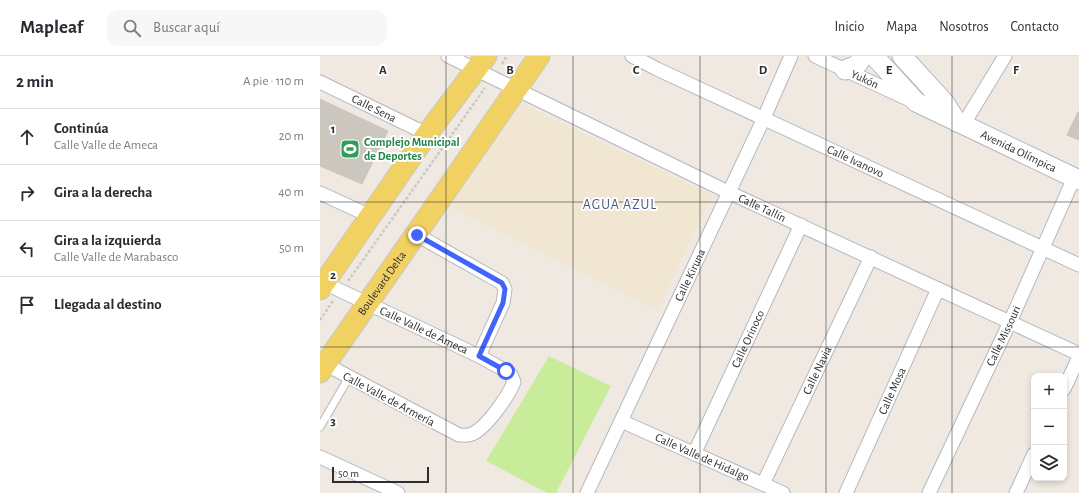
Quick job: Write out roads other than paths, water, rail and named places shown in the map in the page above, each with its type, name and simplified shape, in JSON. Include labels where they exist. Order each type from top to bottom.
[{"type":"main road","name":"Boulevard Delta","points":[[323,368],[367,303],[417,235],[539,56]]},
{"type":"main road","points":[[326,286],[370,216],[427,134],[485,68]]},
{"type":"street","name":"Calle Tallín","points":[[448,56],[485,68],[517,89],[728,192],[871,257],[1079,356]]},
{"type":"street","name":"Calle Ivanovo","points":[[632,56],[1079,265]]},
{"type":"street","name":"Calle Kiruna","points":[[589,492],[728,192],[764,118],[791,56]]},
{"type":"street","name":"Yukón","points":[[815,56],[916,102]]},
{"type":"street","points":[[845,70],[857,65],[863,56]]},
{"type":"street","name":"Avenida Olímpica","points":[[874,56],[916,102],[1077,179]]},
{"type":"street","points":[[902,56],[944,102],[960,124],[1005,56]]},
{"type":"street","name":"Calle Sena","points":[[320,82],[427,134]]},
{"type":"street","name":"Calle Missouri","points":[[929,493],[1010,322],[1043,247],[1077,179]]},
{"type":"street","points":[[320,193],[370,216]]},
{"type":"street","name":"Calle Orinoco","points":[[694,454],[801,225]]},
{"type":"street","points":[[417,235],[487,273],[502,283],[505,294],[503,303],[479,356]]},
{"type":"street","name":"Calle Navia","points":[[763,484],[871,257]]},
{"type":"street","name":"Calle Valle de Ameca","points":[[326,286],[367,303],[479,356],[511,375],[514,382],[496,411],[472,434],[459,435],[453,433]]},
{"type":"street","name":"Calle Mosa","points":[[846,493],[938,289]]},
{"type":"street","points":[[1067,382],[1079,356]]},
{"type":"street","name":"Calle Valle de Armería","points":[[323,368],[350,378],[453,433]]},
{"type":"street","name":"Calle Valle de Hidalgo","points":[[621,421],[783,493]]},
{"type":"street","points":[[320,457],[398,493]]},
{"type":"street","points":[[1016,493],[1031,460]]},
{"type":"lane","points":[[320,427],[350,378]]},
{"type":"place","name":"Complejo Municipal de Deportes","points":[[350,149]]},
{"type":"district","name":"AGUA AZUL","points":[[620,204]]}]
